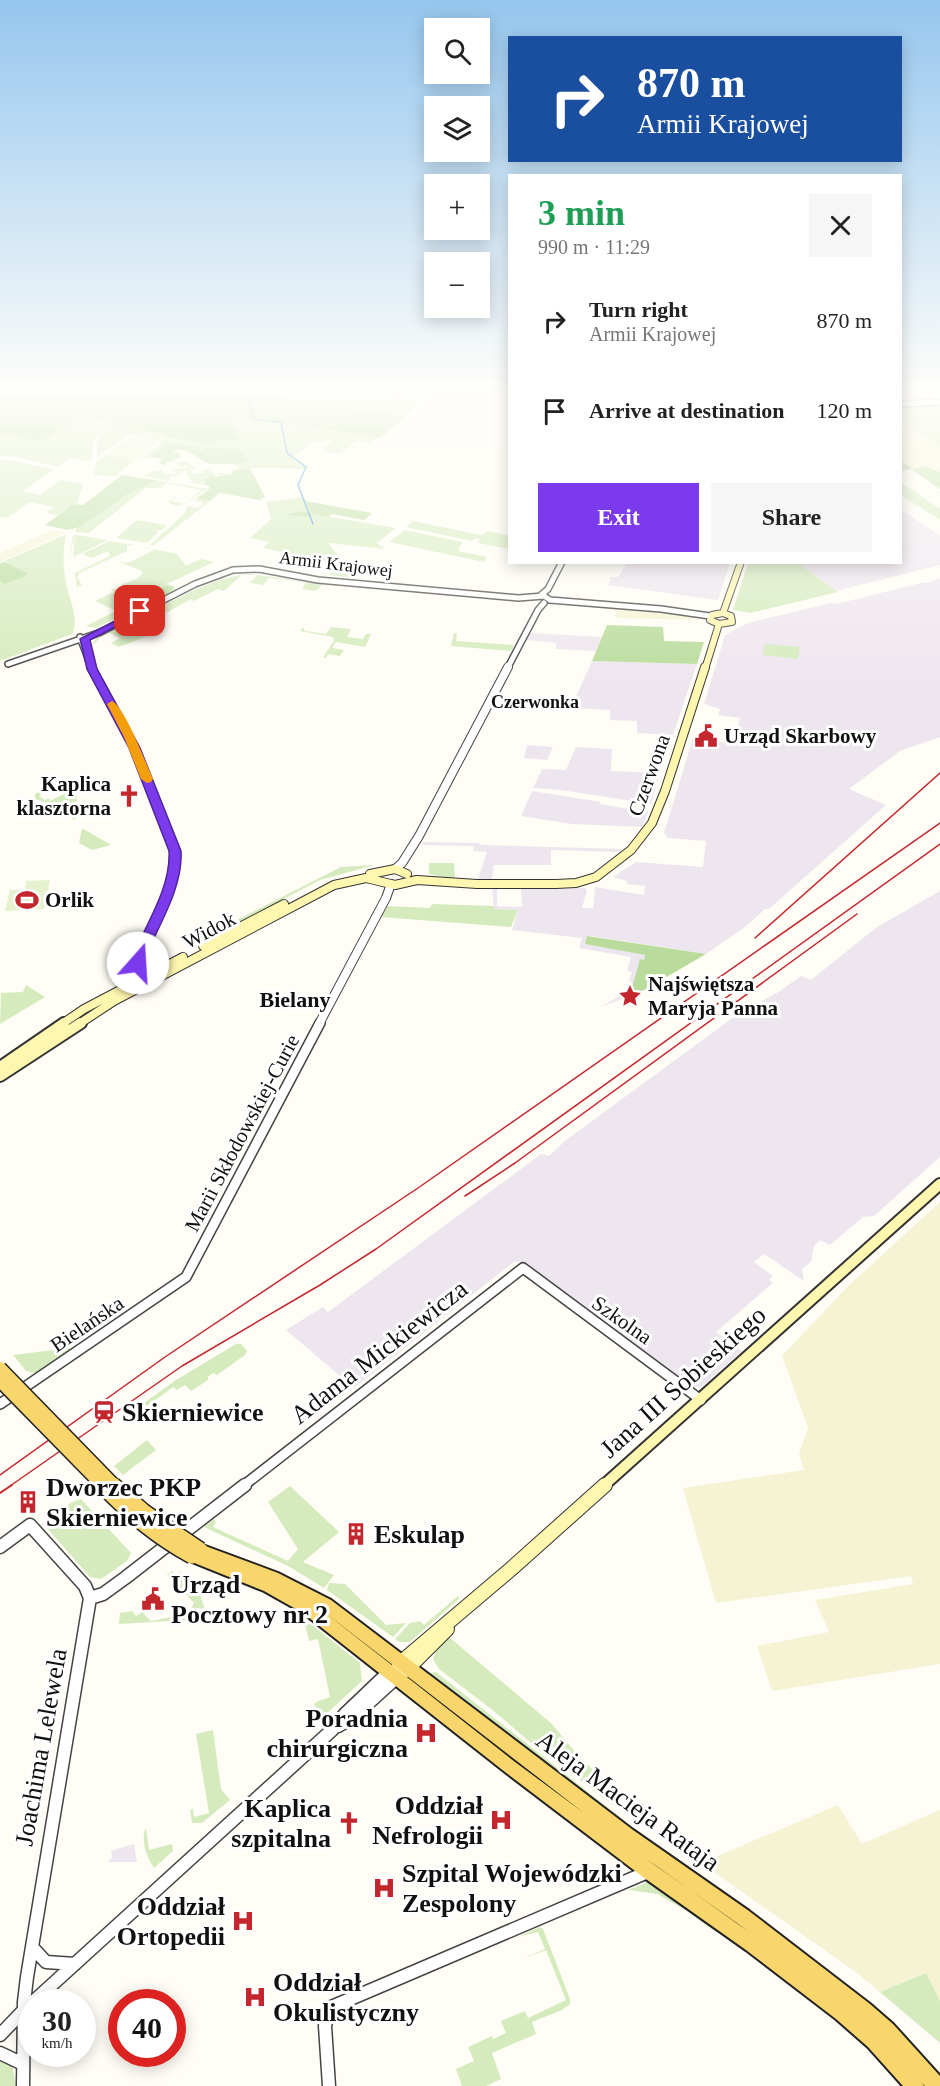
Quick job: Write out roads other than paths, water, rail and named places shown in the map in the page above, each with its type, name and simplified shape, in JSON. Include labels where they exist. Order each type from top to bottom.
[{"type":"main road","points":[[719,624],[712,621],[710,616],[723,613],[740,564]]},
{"type":"main road","name":"Czerwona","points":[[405,876],[477,884],[576,883],[596,877],[631,850],[647,831],[663,796],[719,624],[733,620],[731,616],[723,613]]},
{"type":"main road","points":[[385,879],[395,869],[405,876]]},
{"type":"main road","points":[[385,879],[405,876]]},
{"type":"main road","name":"Widok","points":[[0,1066],[80,1012],[334,885],[366,878],[385,879]]},
{"type":"main road","name":"Widok","points":[[0,1076],[150,977]]},
{"type":"main road","name":"Jana III Sobieskiego","points":[[399,1670],[440,1637],[458,1615],[940,1184]]},
{"type":"main road","points":[[0,1368],[137,1506],[196,1553]]},
{"type":"main road","points":[[0,1381],[134,1518],[167,1542],[196,1553]]},
{"type":"main road","name":"Aleja Macieja Rataja","points":[[196,1553],[271,1581],[326,1605],[510,1767],[649,1871],[752,1944],[842,2013],[874,2041],[915,2086]]},
{"type":"main road","name":"Aleja Macieja Rataja","points":[[399,1670],[743,1917],[864,2010],[902,2045],[937,2086]]},
{"type":"street","points":[[395,869],[410,852],[561,564]]},
{"type":"street","name":"Armii Krajowej","points":[[0,666],[59,647],[75,645],[214,576],[249,569],[318,580],[541,601],[661,609],[710,616]]},
{"type":"street","points":[[82,640],[89,663],[135,748],[175,851],[176,865],[173,879],[138,959],[139,965],[150,977]]},
{"type":"street","name":"Armii Krajowej","points":[[8,663],[82,640]]},
{"type":"street","points":[[405,876],[410,852]]},
{"type":"street","name":"Marii Skłodowskiej-Curie","points":[[190,1270],[386,898],[385,879]]},
{"type":"street","name":"Szkolna","points":[[523,1268],[589,1320],[701,1400]]},
{"type":"street","name":"Adama Mickiewicza","points":[[90,1598],[103,1594],[116,1585],[523,1268]]},
{"type":"street","name":"Bielańska","points":[[0,1404],[180,1283],[190,1270]]},
{"type":"street","points":[[0,1546],[30,1525],[86,1588],[90,1598]]},
{"type":"street","name":"Joachima Lelewela","points":[[30,1989],[32,1947],[90,1598]]},
{"type":"street","name":"Jana III Sobieskiego","points":[[48,1989],[332,1730],[353,1717],[399,1670]]},
{"type":"street","points":[[328,2086],[325,2026],[329,2007],[667,1864]]},
{"type":"street","points":[[32,1947],[44,1963],[50,1965],[75,1964]]},
{"type":"street","name":"Jana III Sobieskiego","points":[[0,2035],[18,2017]]},
{"type":"street","points":[[0,2053],[18,2062]]},
{"type":"street","name":"Joachima Lelewela","points":[[23,2067],[23,2086]]},
{"type":"waterway","points":[[300,491],[313,524]]},
{"type":"railway","points":[[755,938],[940,773]]},
{"type":"railway","points":[[0,1475],[165,1357],[418,1188],[940,823]]},
{"type":"railway","points":[[10,1486],[182,1366],[320,1285],[376,1249],[940,844]]},
{"type":"railway","points":[[465,1196],[515,1163],[857,914]]},
{"type":"railway","points":[[0,1493],[12,1485]]},
{"type":"place","name":"Urząd Skarbowy","points":[[706,736]]},
{"type":"place","name":"Kaplica klasztorna","points":[[129,796]]},
{"type":"place","name":"Orlik","points":[[27,900]]},
{"type":"place","name":"Najświętsza Maryja Panna","points":[[630,996]]},
{"type":"place","name":"Skierniewice","points":[[104,1412]]},
{"type":"place","name":"Dworzec PKP Skierniewice","points":[[28,1502]]},
{"type":"place","name":"Eskulap","points":[[356,1534]]},
{"type":"place","name":"Urząd Pocztowy nr 2","points":[[153,1599]]},
{"type":"place","name":"Poradnia chirurgiczna","points":[[426,1733]]},
{"type":"place","name":"Oddział Nefrologii","points":[[501,1820]]},
{"type":"place","name":"Kaplica szpitalna","points":[[349,1823]]},
{"type":"place","name":"Szpital Wojewódzki Zespolony","points":[[384,1888]]},
{"type":"place","name":"Oddział Ortopedii","points":[[243,1921]]},
{"type":"place","name":"Oddział Okulistyczny","points":[[255,1997]]},
{"type":"district","name":"Czerwonka","points":[[535,702]]},
{"type":"district","name":"Bielany","points":[[295,999]]}]
